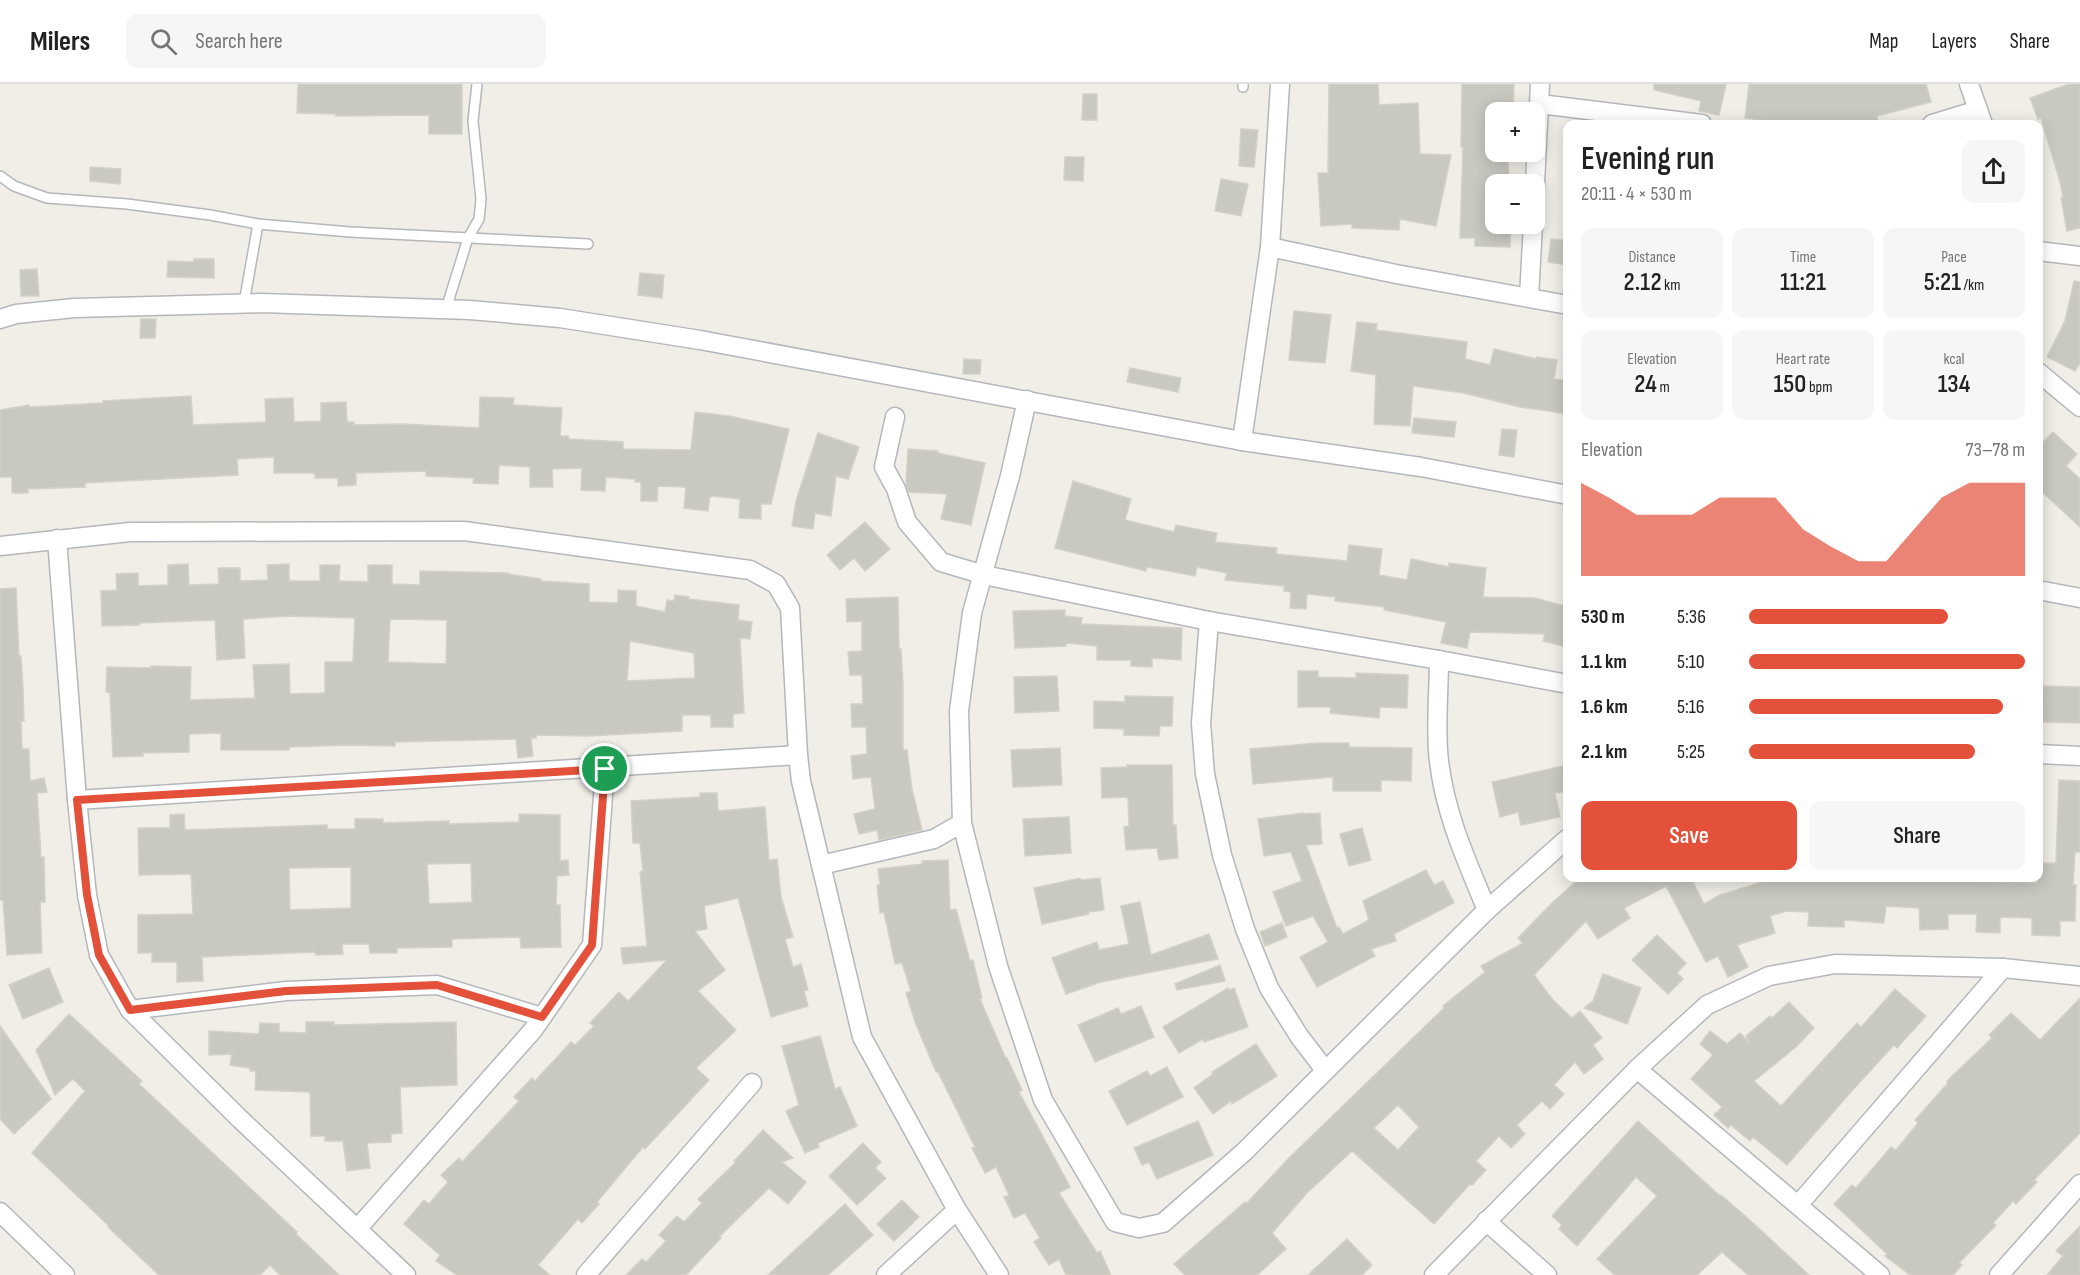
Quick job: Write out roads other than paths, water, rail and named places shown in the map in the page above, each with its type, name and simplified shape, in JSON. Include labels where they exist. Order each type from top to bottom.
[{"type":"street","points":[[1242,441],[1270,247],[1280,84]]},
{"type":"street","points":[[1540,84],[1540,102]]},
{"type":"street","points":[[1960,120],[1981,117],[1969,84]]},
{"type":"street","points":[[1545,105],[1670,120]]},
{"type":"street","points":[[1529,297],[1532,234]]},
{"type":"street","points":[[1270,247],[1396,274],[1563,304]]},
{"type":"street","points":[[2043,252],[2080,256]]},
{"type":"street","points":[[0,319],[16,314],[74,308],[244,303],[446,309],[560,318],[700,340],[1242,441],[1420,467],[1563,494]]},
{"type":"street","points":[[2043,376],[2080,407]]},
{"type":"street","points":[[1027,400],[1010,476],[972,613],[959,711],[962,822],[998,966],[1043,1100],[1115,1222],[1139,1227],[1163,1223],[1244,1152],[1487,910],[1563,842]]},
{"type":"street","points":[[895,417],[884,466],[896,489],[907,522],[941,562],[984,575],[1209,621],[1563,683]]},
{"type":"street","points":[[0,546],[57,538],[130,532],[464,531],[750,570],[776,584],[790,608],[801,781],[862,1037],[957,1210],[999,1275]]},
{"type":"street","points":[[57,538],[77,800],[87,895],[99,955],[130,1010],[240,1119],[406,1275]]},
{"type":"street","points":[[2043,591],[2080,598]]},
{"type":"street","points":[[1209,621],[1202,723],[1205,774],[1222,855],[1245,929],[1269,988],[1299,1036],[1325,1070]]},
{"type":"street","points":[[1439,660],[1439,760],[1445,795],[1459,843],[1487,910]]},
{"type":"street","points":[[2043,754],[2080,756]]},
{"type":"street","points":[[77,800],[605,769],[798,755]]},
{"type":"street","points":[[357,1229],[542,1017],[592,945],[605,769]]},
{"type":"street","points":[[821,865],[934,839],[962,822]]},
{"type":"street","points":[[1434,1275],[1637,1069],[1707,1005],[1769,976],[1835,964],[2003,968],[2080,976]]},
{"type":"street","points":[[1799,1204],[2003,968]]},
{"type":"street","points":[[130,1010],[286,991],[437,985],[542,1017]]},
{"type":"street","points":[[1637,1069],[1880,1275]]},
{"type":"street","points":[[586,1275],[752,1083]]},
{"type":"street","points":[[1999,1275],[2080,1184]]},
{"type":"street","points":[[886,1275],[957,1210]]},
{"type":"street","points":[[0,1212],[64,1275]]},
{"type":"street","points":[[1486,1221],[1547,1275]]},
{"type":"lane","points":[[446,309],[468,238],[479,219],[481,199],[473,121],[477,84]]},
{"type":"lane","points":[[0,176],[14,186],[47,198],[128,204],[210,214],[258,224],[350,232],[588,244]]},
{"type":"lane","points":[[244,303],[258,224]]}]
